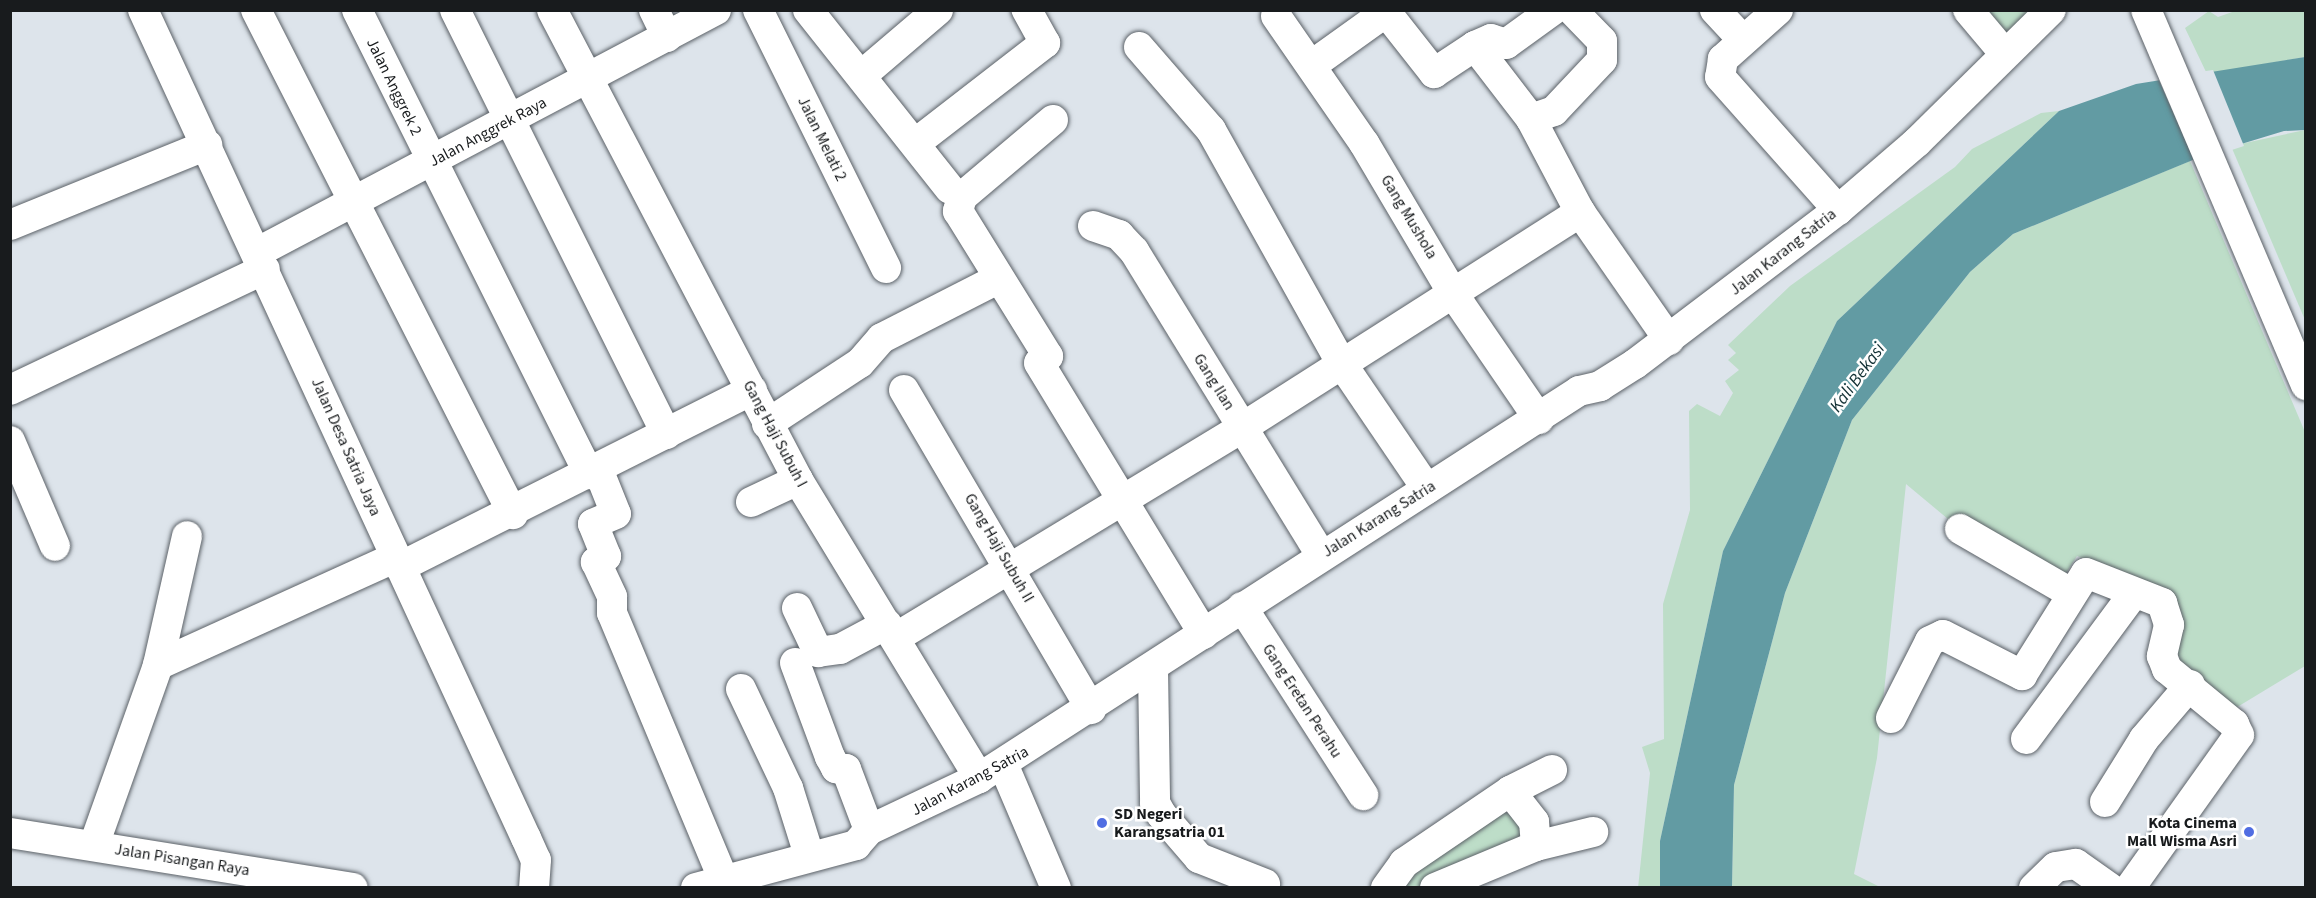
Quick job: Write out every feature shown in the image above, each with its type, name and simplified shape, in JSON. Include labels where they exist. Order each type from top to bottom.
[{"type":"street","name":"Jalan Desa Satria Jaya","points":[[142,10],[262,260],[536,860],[534,888]]},
{"type":"street","points":[[256,10],[351,203],[513,514]]},
{"type":"street","name":"Jalan Anggrek 2","points":[[357,10],[430,162],[593,471],[616,509],[616,514],[593,524],[606,556],[596,562],[612,597],[612,613]]},
{"type":"street","points":[[455,10],[666,434]]},
{"type":"street","name":"Gang Haji Subuh I","points":[[552,10],[753,390],[767,424],[798,480],[891,631],[991,771],[1056,888]]},
{"type":"street","points":[[654,10],[667,38]]},
{"type":"street","name":"Jalan Anggrek Raya","points":[[10,390],[262,260],[351,203],[667,38],[716,10]]},
{"type":"street","name":"Jalan Melati 2","points":[[758,10],[886,268]]},
{"type":"street","points":[[808,10],[917,142],[950,189]]},
{"type":"street","points":[[862,75],[938,10]]},
{"type":"street","points":[[917,142],[1045,43],[1027,10]]},
{"type":"street","points":[[1312,65],[1386,12],[1434,73],[1475,46],[1491,39],[1506,44],[1553,10]]},
{"type":"street","points":[[1532,118],[1554,111],[1602,60],[1602,40],[1572,10]]},
{"type":"street","points":[[1715,10],[1743,40]]},
{"type":"street","points":[[1778,10],[1723,59],[1720,77],[1838,210]]},
{"type":"street","points":[[1968,10],[2005,54]]},
{"type":"street","name":"Jalan Karang Satria","points":[[710,883],[809,855],[856,845],[868,830],[991,771],[1153,669],[1321,555],[1669,340],[1838,210],[2051,10]]},
{"type":"street","points":[[2146,10],[2306,385]]},
{"type":"street","name":"Gang Mushola","points":[[1276,16],[1312,65],[1416,225],[1452,292],[1539,419]]},
{"type":"street","points":[[1140,46],[1211,130],[1342,364],[1427,489]]},
{"type":"street","points":[[1475,46],[1532,118],[1580,212],[1669,340]]},
{"type":"street","points":[[1053,120],[957,204],[998,279],[1048,356],[1039,363],[1204,634]]},
{"type":"street","points":[[10,225],[207,145]]},
{"type":"street","points":[[797,608],[818,651],[840,649],[891,631],[1010,570],[1122,498],[1243,427],[1580,212]]},
{"type":"street","name":"Gang Ilan","points":[[1093,226],[1119,235],[1134,251],[1321,555]]},
{"type":"street","points":[[767,424],[860,363],[882,338],[998,279]]},
{"type":"street","points":[[158,665],[513,514],[753,390]]},
{"type":"street","name":"Gang Haji Subuh II","points":[[903,390],[1091,709]]},
{"type":"street","points":[[10,441],[55,546]]},
{"type":"street","points":[[751,502],[798,480]]},
{"type":"street","points":[[1960,529],[2071,593]]},
{"type":"street","points":[[94,845],[158,665],[187,536]]},
{"type":"street","points":[[1891,718],[1935,637],[1943,635],[2022,675],[2071,593],[2086,573],[2166,609],[2169,625],[2162,656],[2167,669],[2190,685],[2235,724],[2239,735],[2130,888]]},
{"type":"street","points":[[635,591],[612,613],[710,883]]},
{"type":"street","points":[[2026,739],[2134,593]]},
{"type":"street","name":"Gang Eretan Perahu","points":[[1242,607],[1363,795]]},
{"type":"street","points":[[795,663],[830,757],[836,768],[846,769],[868,830]]},
{"type":"street","points":[[1153,669],[1155,803],[1161,814],[1199,858],[1265,884]]},
{"type":"street","points":[[2105,802],[2144,739],[2190,685]]},
{"type":"street","points":[[741,689],[788,788],[809,855]]},
{"type":"street","points":[[1386,888],[1404,863],[1510,791],[1552,770]]},
{"type":"street","points":[[1510,791],[1534,822],[1536,846]]},
{"type":"street","points":[[1435,888],[1536,846],[1593,832]]},
{"type":"street","name":"Jalan Pisangan Raya","points":[[10,833],[353,888]]},
{"type":"street","points":[[2034,888],[2056,867],[2076,864],[2110,888]]},
{"type":"green space","points":[[1968,11],[2051,11],[2005,54]]},
{"type":"green space","points":[[2209,11],[2218,17],[2235,11],[2305,11],[2305,57],[2207,74],[2185,28]]},
{"type":"green space","points":[[2059,111],[1837,321],[1723,551],[1660,841],[1660,887],[1638,888],[1650,773],[1642,747],[1664,739],[1663,604],[1690,510],[1689,411],[1697,404],[1720,416],[1733,393],[1725,381],[1739,370],[1728,360],[1736,353],[1728,345],[1790,286],[1955,167],[1972,149],[2041,113]]},
{"type":"green space","points":[[2305,130],[2305,320],[2231,146]]},
{"type":"green space","points":[[2190,161],[2305,432],[2305,666],[2234,709],[2182,667],[2159,588],[2077,556],[2058,586],[1960,529],[1906,484],[1877,758],[1854,874],[1880,887],[1732,888],[1734,785],[1785,593],[1852,420],[1970,272],[2013,234]]},
{"type":"green space","points":[[1510,791],[1538,835],[1435,887],[1386,888]]},
{"type":"water","name":"Kali Bekasi","points":[[2305,57],[2305,130],[2284,131],[2205,155],[2013,234],[1970,272],[1852,420],[1785,593],[1734,785],[1732,887],[1660,888],[1660,841],[1723,551],[1837,321],[2059,111],[2136,84]]},
{"type":"pier","points":[[2213,70],[2244,146],[2195,162],[2158,78]]},
{"type":"place","name":"SD Negeri Karangsatria 01","points":[[1102,823]]},
{"type":"place","name":"Kota Cinema Mall Wisma Asri","points":[[2249,832]]}]
